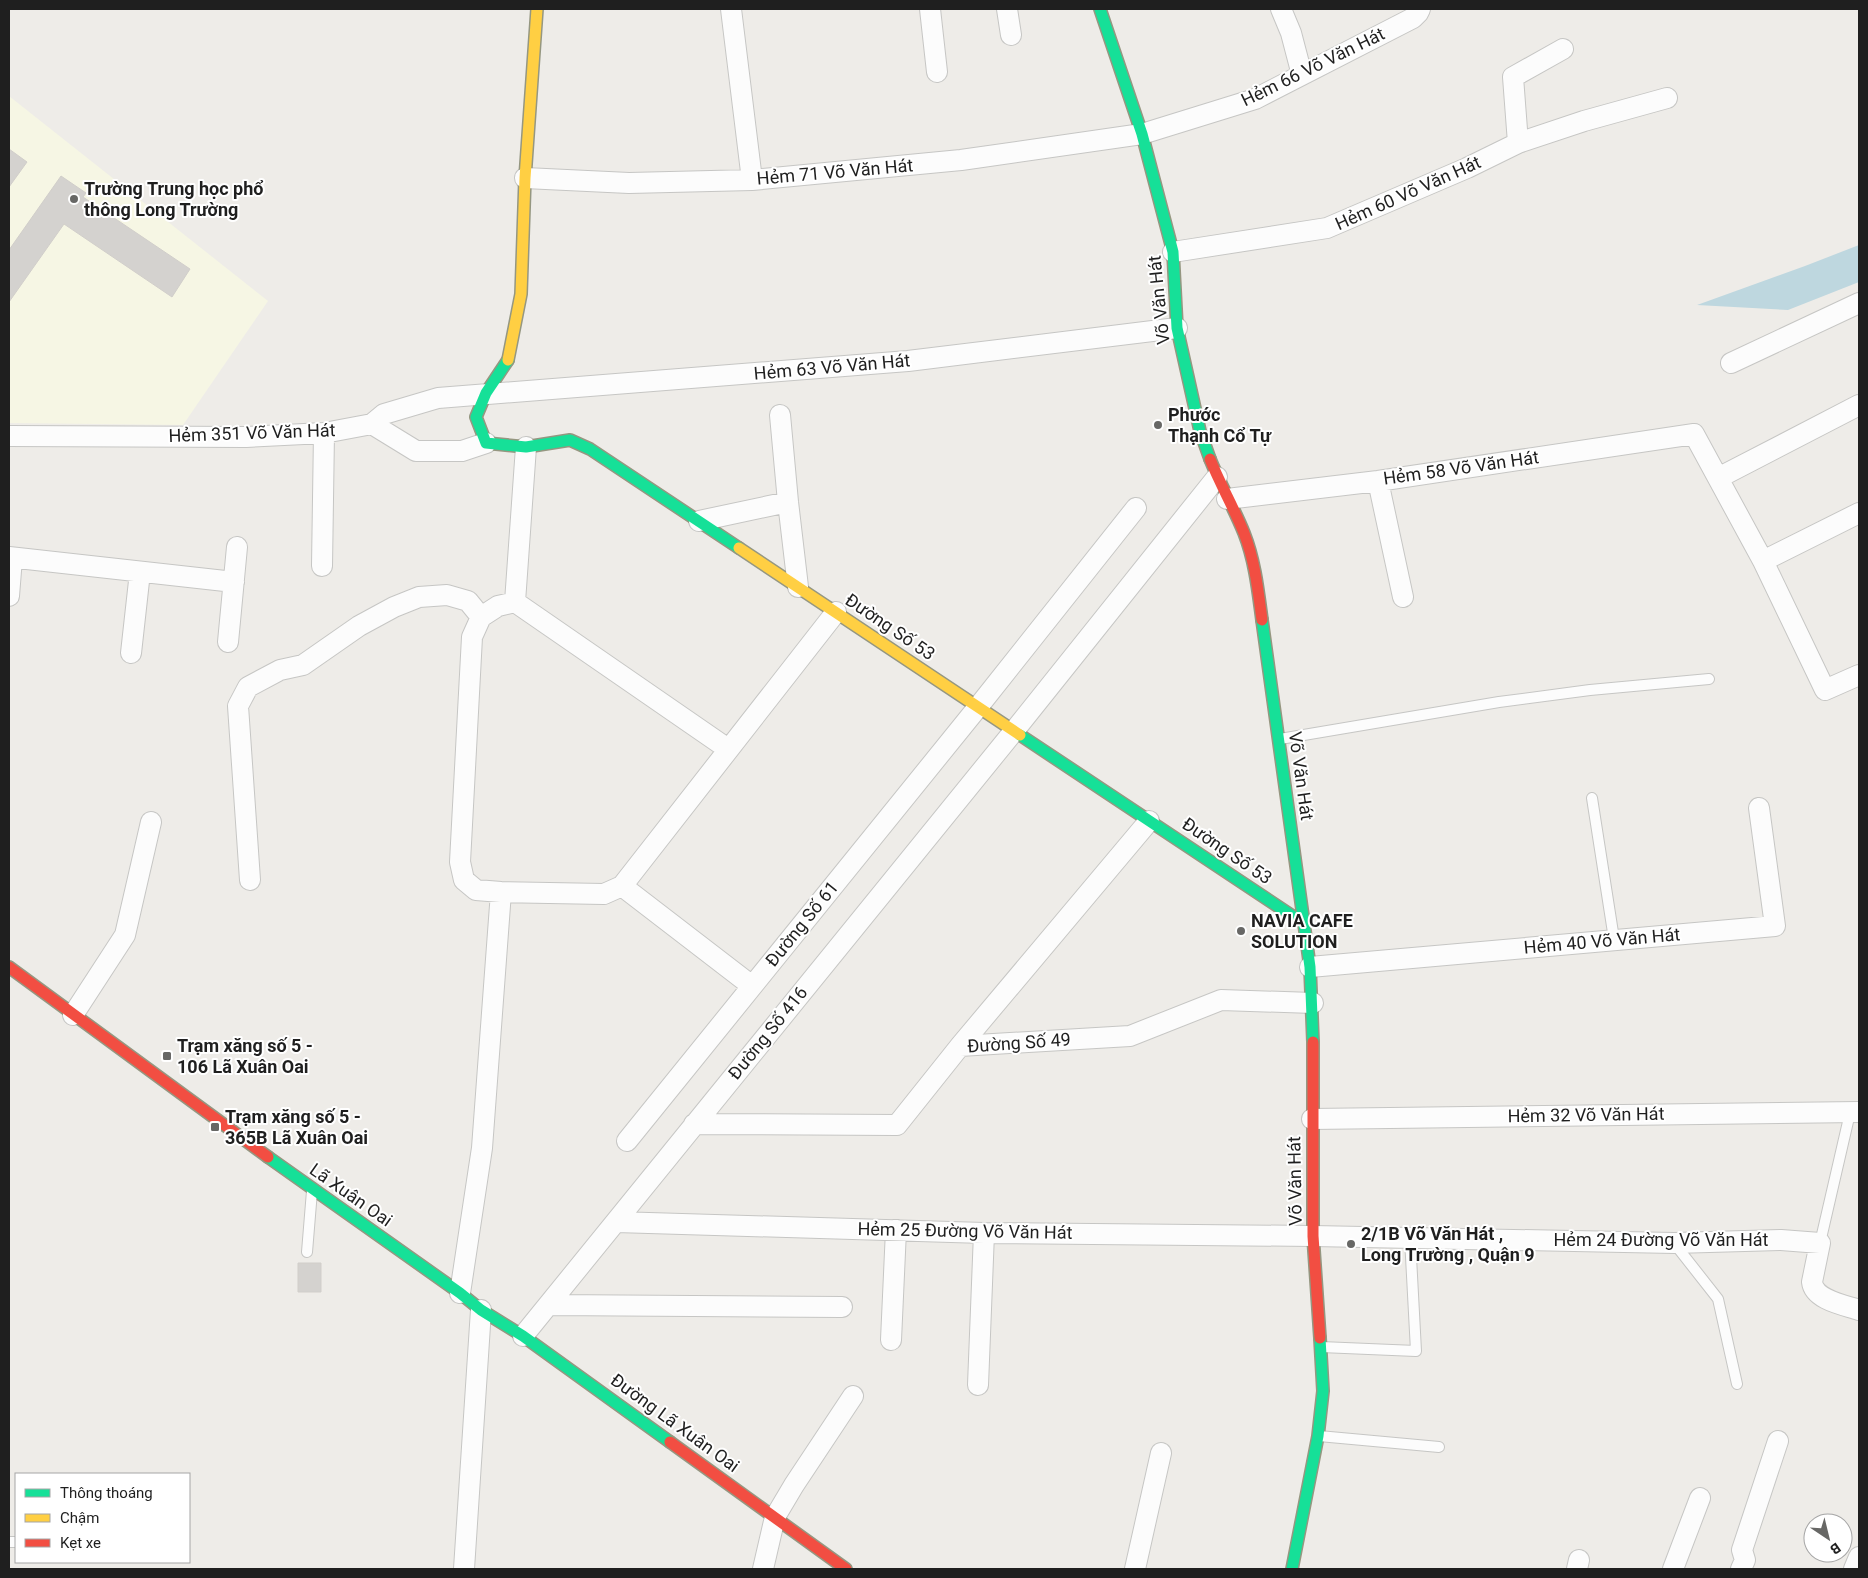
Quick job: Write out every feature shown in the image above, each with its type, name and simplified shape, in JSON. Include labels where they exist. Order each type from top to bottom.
[{"type":"street","points":[[372,424],[416,451],[462,451],[486,443],[476,418],[486,393],[508,359],[521,294],[525,178],[538,9]]},
{"type":"street","points":[[731,9],[752,180]]},
{"type":"street","points":[[930,9],[937,72]]},
{"type":"street","points":[[1007,9],[1011,36]]},
{"type":"street","points":[[1085,9],[1102,15]]},
{"type":"street","points":[[1281,9],[1291,34],[1302,75]]},
{"type":"street","name":"Hẻm 66 Võ Văn Hát","points":[[1142,134],[1255,99],[1413,18],[1420,9]]},
{"type":"street","name":"Võ Văn Hát","points":[[1102,15],[1142,134],[1173,252],[1177,328],[1200,430],[1217,477],[1244,533],[1255,567],[1310,967],[1313,1003],[1313,1236],[1323,1391],[1318,1436],[1292,1569]]},
{"type":"street","points":[[1518,143],[1513,77],[1563,49]]},
{"type":"street","name":"Hẻm 60 Võ Văn Hát","points":[[1173,252],[1327,228],[1467,168],[1518,143],[1667,98]]},
{"type":"street","name":"Hẻm 71 Võ Văn Hát","points":[[525,178],[629,183],[752,180],[961,160],[1142,134]]},
{"type":"street","points":[[1730,363],[1859,303]]},
{"type":"street","name":"Hẻm 63 Võ Văn Hát","points":[[372,424],[384,414],[438,398],[908,361],[1177,328]]},
{"type":"street","points":[[1859,405],[1718,478],[1764,561],[1825,690],[1859,675]]},
{"type":"street","points":[[780,415],[798,587]]},
{"type":"street","name":"Hẻm 351 Võ Văn Hát","points":[[9,436],[246,437],[324,434],[372,424]]},
{"type":"street","points":[[322,566],[324,434]]},
{"type":"street","name":"Hẻm 58 Võ Văn Hát","points":[[1227,499],[1378,481],[1694,434],[1718,478]]},
{"type":"street","name":"Đường Số 53","points":[[486,443],[526,447],[570,440],[590,448],[1303,923]]},
{"type":"street","points":[[515,602],[526,447]]},
{"type":"street","name":"Đường Số 416","points":[[523,1336],[1014,731],[1217,477]]},
{"type":"street","points":[[1378,481],[1403,597]]},
{"type":"street","points":[[699,521],[788,502]]},
{"type":"street","name":"Đường Số 61","points":[[626,1141],[978,707],[1136,508]]},
{"type":"street","points":[[1764,561],[1859,513]]},
{"type":"street","points":[[228,642],[237,547]]},
{"type":"street","points":[[9,596],[11,558],[234,582]]},
{"type":"street","points":[[131,653],[140,572]]},
{"type":"street","points":[[250,880],[238,706],[248,687],[280,670],[303,665],[359,626],[394,607],[419,597],[447,595],[468,601],[480,616]]},
{"type":"street","points":[[728,749],[515,602],[498,606],[480,616],[472,637],[460,862],[464,880],[476,890],[501,892],[604,894],[622,886],[836,612]]},
{"type":"street","name":"Hẻm 40 Võ Văn Hát","points":[[1310,967],[1775,926],[1760,808]]},
{"type":"street","points":[[960,1046],[1150,821]]},
{"type":"street","points":[[73,1015],[125,935],[151,822]]},
{"type":"street","points":[[622,886],[752,986]]},
{"type":"street","points":[[460,1293],[482,1148],[501,892]]},
{"type":"street","name":"Lã Xuân Oai","points":[[9,967],[312,1190],[460,1293],[481,1310]]},
{"type":"street","name":"Đường Số 49","points":[[694,1124],[897,1125],[960,1046],[1130,1036],[1221,1000],[1313,1003]]},
{"type":"street","name":"Hẻm 32 Võ Văn Hát","points":[[1312,1118],[1854,1112]]},
{"type":"street","name":"Hẻm 25 Đường Võ Văn Hát","points":[[616,1222],[984,1233],[1313,1236]]},
{"type":"street","points":[[891,1340],[896,1230]]},
{"type":"street","points":[[978,1386],[984,1233]]},
{"type":"street","name":"Hẻm 24 Đường Võ Văn Hát","points":[[1313,1236],[1674,1243],[1781,1240],[1820,1243]]},
{"type":"street","points":[[1820,1243],[1812,1282],[1813,1288],[1819,1295],[1825,1298],[1859,1310]]},
{"type":"street","points":[[550,1305],[842,1307]]},
{"type":"street","points":[[464,1569],[481,1310]]},
{"type":"street","name":"Đường Lã Xuân Oai","points":[[481,1310],[523,1336],[846,1569]]},
{"type":"street","points":[[763,1569],[775,1517],[853,1396]]},
{"type":"street","points":[[1741,1569],[1745,1560],[1742,1550],[1778,1441]]},
{"type":"street","points":[[1135,1569],[1161,1453]]},
{"type":"street","points":[[1673,1569],[1700,1498]]},
{"type":"street","points":[[1854,1569],[1859,1557]]},
{"type":"lane","points":[[1279,739],[1499,702],[1590,690],[1708,679]]},
{"type":"lane","points":[[1592,798],[1614,939]]},
{"type":"lane","points":[[1820,1243],[1854,1112]]},
{"type":"lane","points":[[307,1252],[312,1190]]},
{"type":"lane","points":[[1320,1347],[1416,1351],[1410,1238]]},
{"type":"lane","points":[[1674,1243],[1718,1299],[1737,1384]]},
{"type":"lane","points":[[1318,1436],[1439,1447]]},
{"type":"shaded area","name":"Trường Trung học phổ thông Long Trường","points":[[9,96],[268,301],[183,425],[9,423]]},
{"type":"water","points":[[1859,245],[1859,282],[1788,310],[1697,305],[1805,266]]},
{"type":"building","points":[[9,149],[27,162],[9,187]]},
{"type":"building","points":[[61,176],[86,193],[83,197],[190,269],[172,297],[64,224],[9,302],[9,250]]},
{"type":"building","points":[[298,1263],[321,1263],[321,1292],[298,1292]]},
{"type":"traffic: fast","points":[[1100,9],[1142,134],[1173,252],[1177,328],[1200,431],[1210,459]]},
{"type":"traffic: fast","points":[[508,360],[486,393],[476,417],[486,443],[526,447],[570,440],[590,449],[739,548]]},
{"type":"traffic: fast","points":[[1262,620],[1310,967],[1313,1042]]},
{"type":"traffic: fast","points":[[1020,735],[1303,923]]},
{"type":"traffic: fast","points":[[268,1157],[460,1293],[481,1310],[523,1336],[670,1442]]},
{"type":"traffic: fast","points":[[1292,1569],[1318,1436],[1323,1391],[1320,1338]]},
{"type":"traffic: slow","points":[[508,360],[521,294],[525,178],[537,9]]},
{"type":"traffic: slow","points":[[739,548],[1020,735]]},
{"type":"traffic: jam","points":[[1210,459],[1248,544],[1256,576],[1262,620]]},
{"type":"traffic: jam","points":[[9,967],[268,1157]]},
{"type":"traffic: jam","points":[[1313,1042],[1313,1236],[1320,1338]]},
{"type":"traffic: jam","points":[[670,1442],[846,1569]]},
{"type":"place","name":"Trường Trung học phổ thông Long Trường","points":[[74,199]]},
{"type":"place","name":"Phước Thạnh Cổ Tự","points":[[1158,425]]},
{"type":"place","name":"NAVIA CAFE SOLUTION","points":[[1241,931]]},
{"type":"place","name":"Trạm xăng số 5 - 106 Lã Xuân Oai","points":[[167,1056]]},
{"type":"place","name":"Trạm xăng số 5 - 365B Lã Xuân Oai","points":[[215,1127]]},
{"type":"place","name":"2/1B Võ Văn Hát , Long Trường , Quận 9","points":[[1351,1244]]}]
